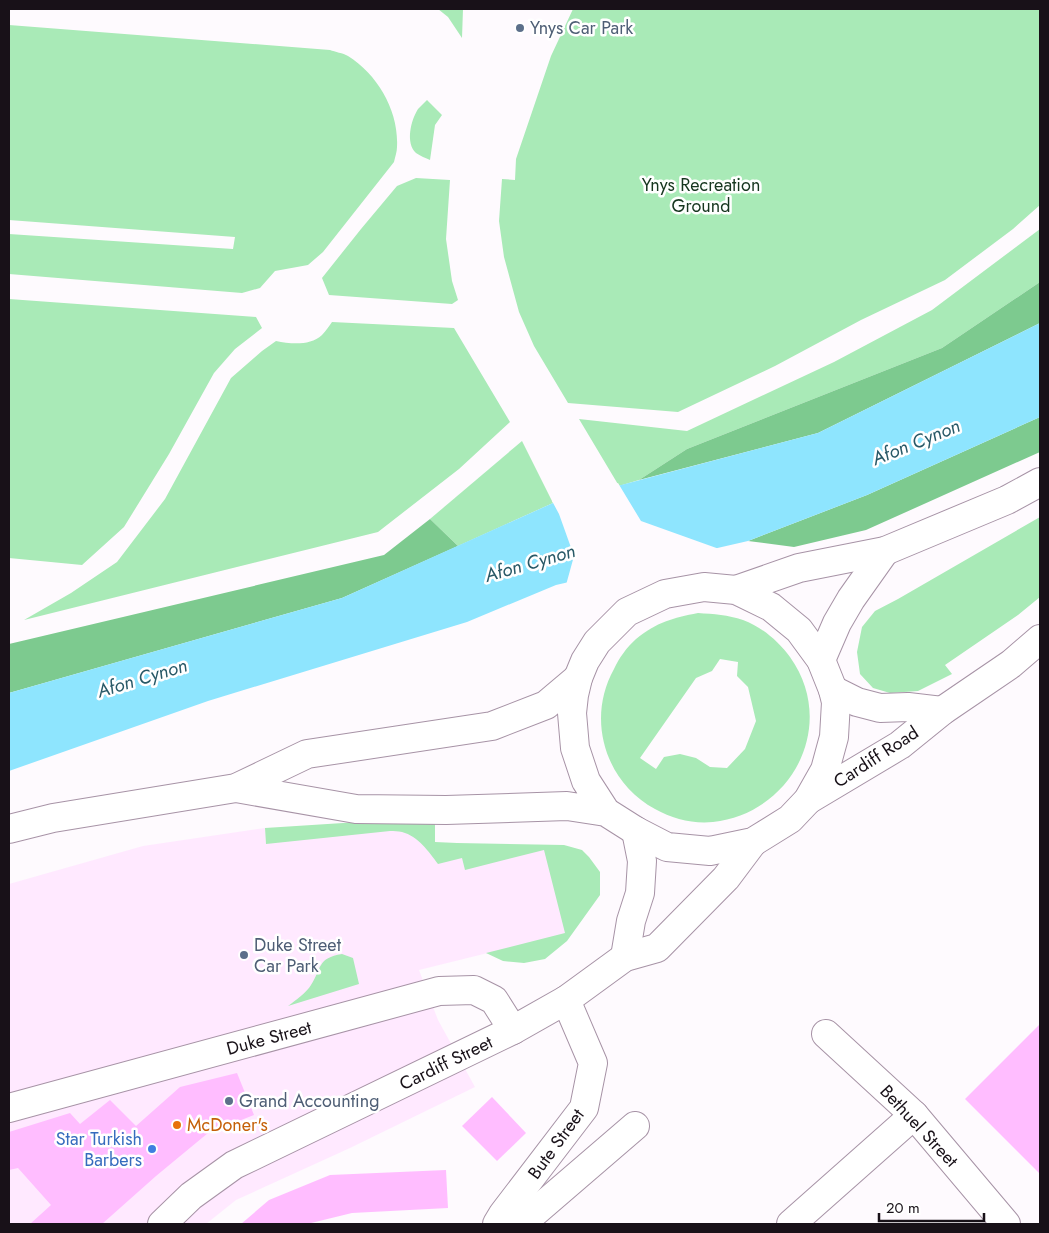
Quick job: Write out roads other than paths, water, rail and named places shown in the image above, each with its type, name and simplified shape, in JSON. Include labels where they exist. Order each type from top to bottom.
[{"type":"main road","points":[[736,590],[799,568],[885,551],[1007,500],[1040,482]]},
{"type":"main road","points":[[821,660],[837,623],[851,599],[885,551]]},
{"type":"main road","points":[[236,788],[356,809],[446,810],[567,806],[606,812],[636,831],[667,846],[710,851],[753,842],[790,818],[808,800],[825,770],[834,737],[836,702],[833,690],[821,660],[800,630],[771,607],[736,590],[704,587],[665,594],[627,612],[597,642],[585,661],[578,678],[572,713],[575,748],[586,780],[606,812]]},
{"type":"main road","name":"Cardiff Road","points":[[808,800],[900,745],[942,711],[1011,664],[1040,639]]},
{"type":"main road","points":[[9,829],[52,818],[236,788],[307,754],[492,726],[546,705],[578,678]]},
{"type":"main road","name":"Cardiff Road","points":[[833,690],[857,702],[880,708],[908,707],[942,711]]},
{"type":"main road","points":[[625,957],[631,921],[640,893],[642,861],[636,831]]},
{"type":"main road","name":"Cardiff Street","points":[[162,1224],[191,1196],[234,1165],[513,1030],[566,1000],[625,957],[657,948],[726,878],[753,842]]},
{"type":"main road","name":"Duke Street","points":[[9,1108],[440,992],[474,990],[494,1000],[513,1030]]},
{"type":"main road","name":"Bute Street","points":[[497,1224],[584,1108],[593,1063],[566,1000]]},
{"type":"main road","name":"Bethuel Street","points":[[826,1034],[914,1115],[1006,1224]]},
{"type":"main road","points":[[792,1224],[914,1115]]},
{"type":"main road","name":"Bute Street","points":[[522,1224],[635,1126]]},
{"type":"water","name":"Afon Cynon","points":[[1040,323],[1040,417],[867,495],[748,541],[556,585],[467,622],[208,701],[9,771],[9,693],[342,598],[553,503],[818,433]]},
{"type":"place","name":"Ynys Car Park","points":[[520,28]]},
{"type":"place","name":"Duke Street Car Park","points":[[244,955]]},
{"type":"place","name":"Grand Accounting","points":[[229,1101]]},
{"type":"place","name":"McDoner's","points":[[177,1125]]},
{"type":"place","name":"Star Turkish Barbers","points":[[152,1149]]},
{"type":"park label","name":"Ynys Recreation Ground","points":[[701,195]]}]
